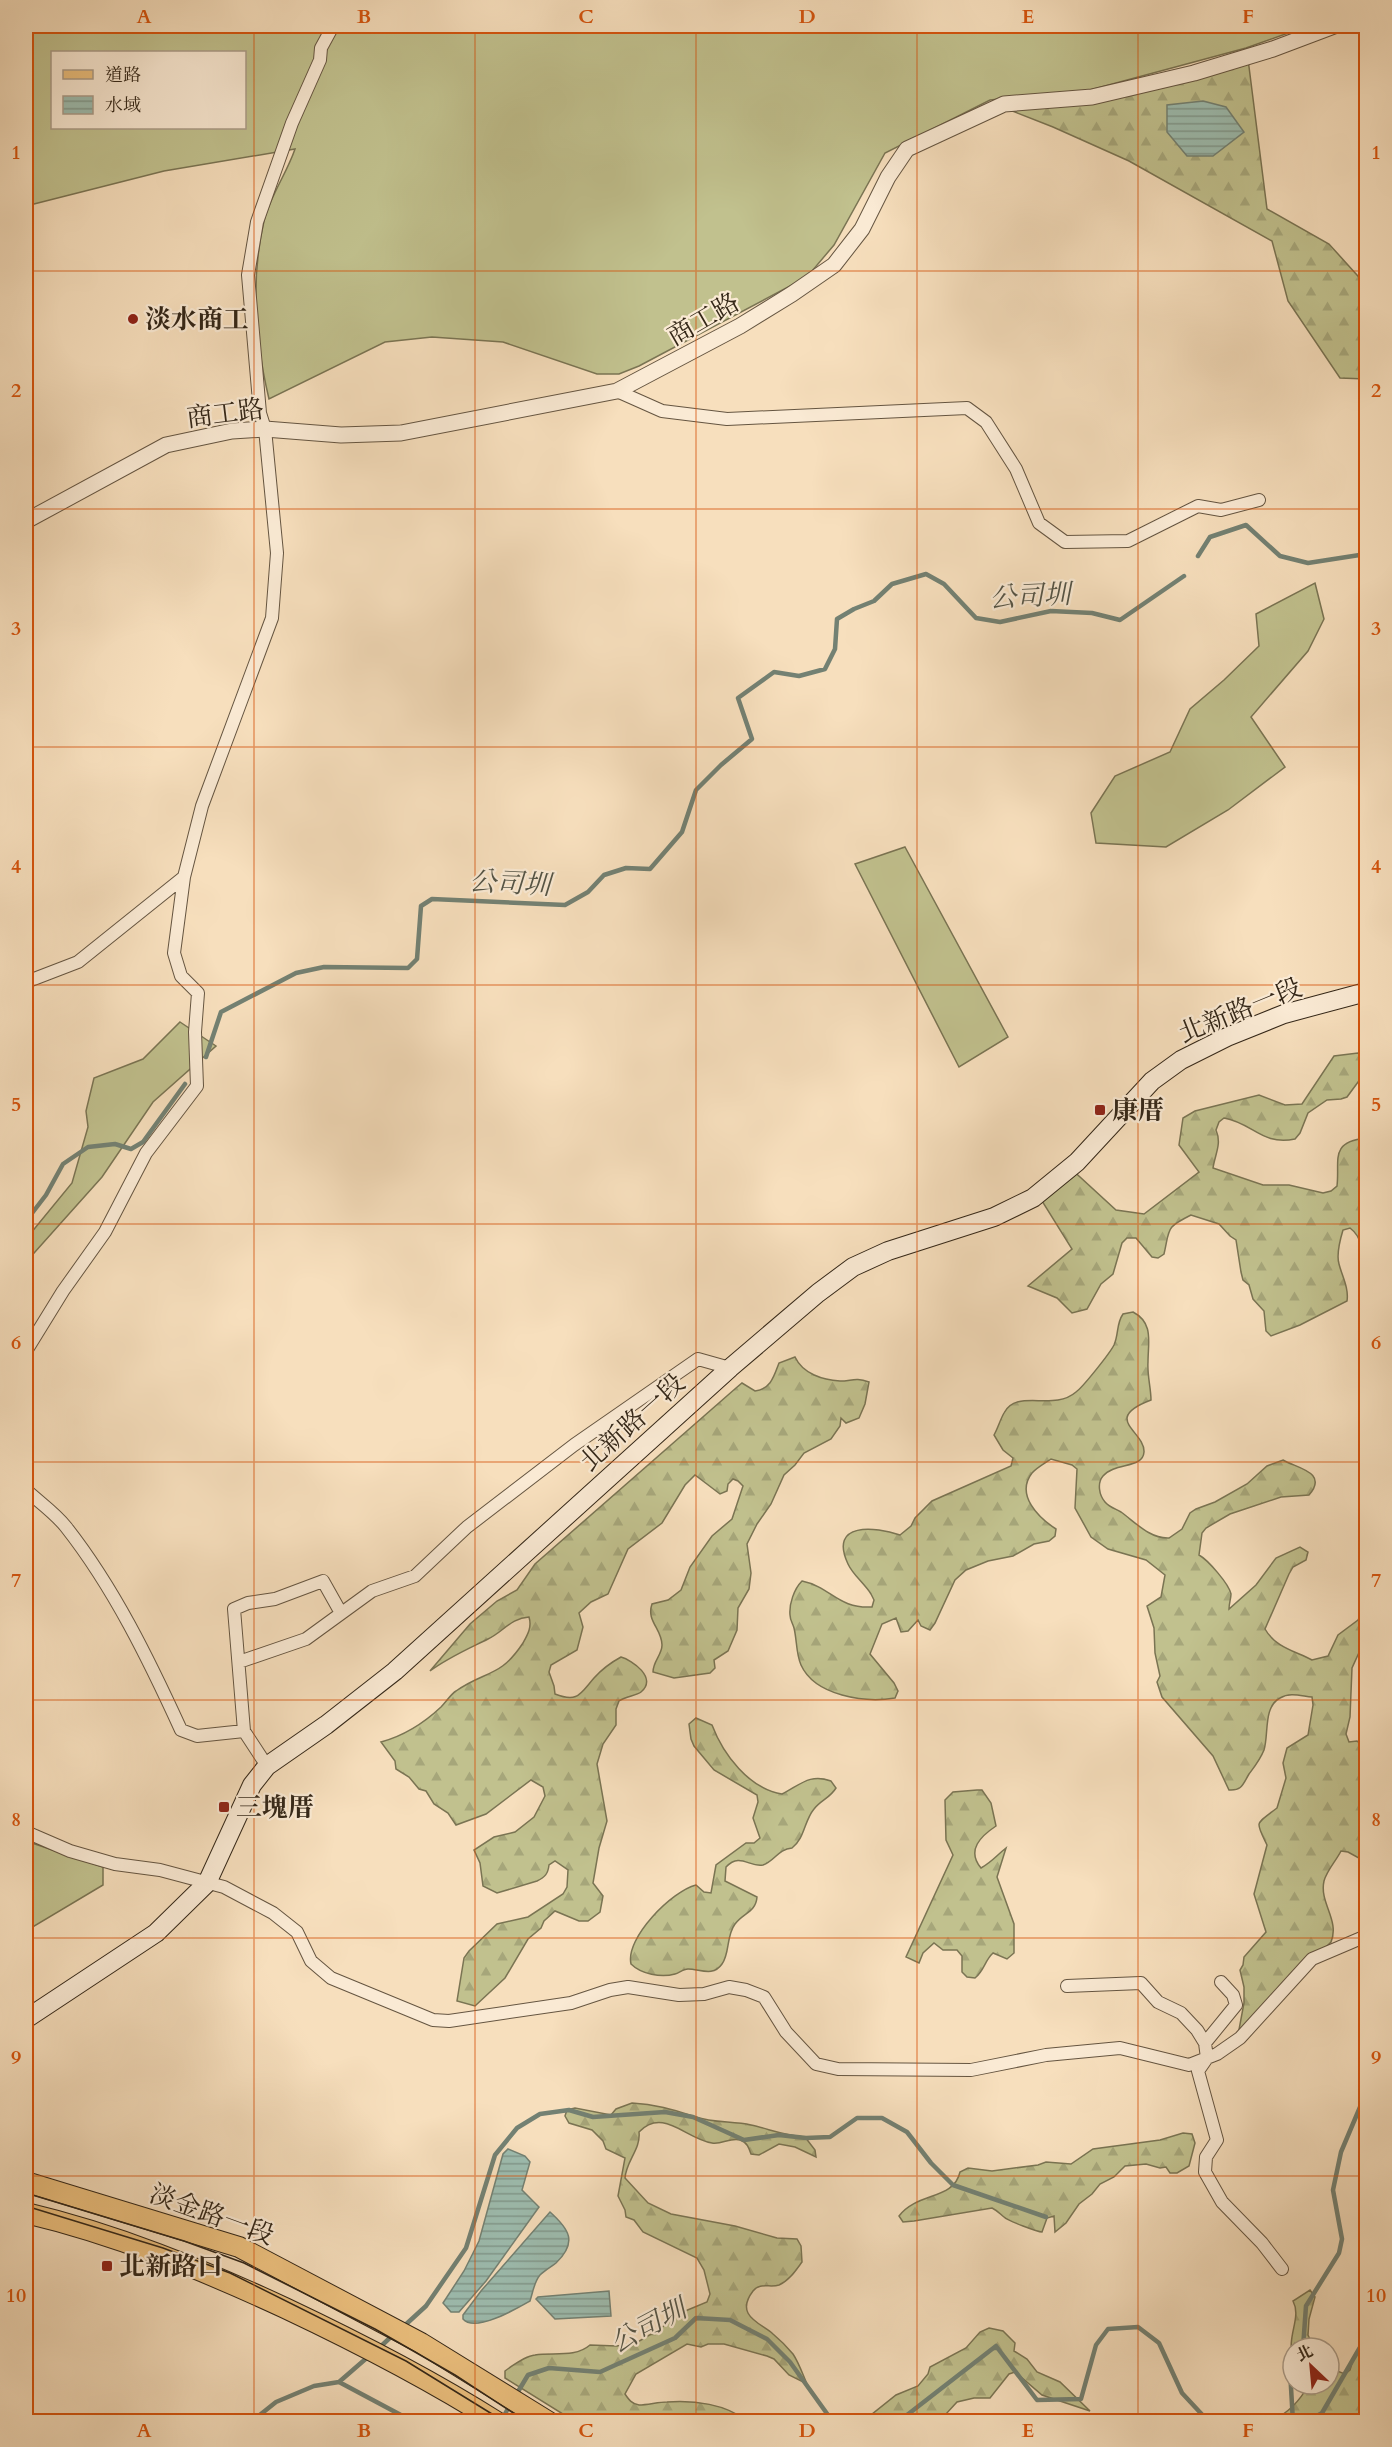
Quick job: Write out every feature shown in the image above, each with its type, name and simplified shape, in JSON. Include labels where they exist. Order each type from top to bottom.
[{"type":"main road","name":"北新路一段","points":[[26,2019],[156,1933],[207,1883],[252,1785],[267,1766],[326,1725],[395,1671],[729,1368],[818,1293],[853,1267],[888,1251],[994,1217],[1033,1198],[1077,1162],[1152,1082],[1181,1060],[1227,1037],[1284,1014],[1366,993]]},
{"type":"main road","name":"淡金路一段","points":[[26,2182],[238,2247],[422,2343],[543,2417]]},
{"type":"main road","points":[[26,2212],[65,2222],[208,2272],[338,2333],[497,2421]]},
{"type":"street","points":[[26,1352],[63,1291],[105,1232],[146,1153],[197,1086],[195,1032],[198,993],[181,976],[174,953],[184,877],[202,806],[272,618],[277,553],[265,429],[260,413],[248,275],[257,222],[292,123],[320,60],[321,48],[333,26]]},
{"type":"street","name":"商工路","points":[[26,521],[165,445],[232,431],[265,429],[341,435],[401,433],[617,391],[740,326],[834,265],[862,229],[888,177],[907,149],[1004,104],[1092,98],[1194,73],[1334,26]]},
{"type":"street","points":[[617,391],[662,411],[727,419],[967,408],[986,422],[1016,469],[1039,523],[1065,542],[1128,542],[1198,506],[1221,510],[1259,500]]},
{"type":"street","points":[[26,982],[78,963],[184,877]]},
{"type":"street","points":[[238,1662],[306,1639],[372,1591],[415,1576],[467,1527],[574,1446],[698,1359],[729,1368]]},
{"type":"street","points":[[26,1490],[65,1526],[111,1593],[151,1664],[181,1730],[197,1736],[244,1731]]},
{"type":"street","points":[[267,1766],[244,1731],[234,1609],[248,1602],[275,1599],[323,1581],[341,1613]]},
{"type":"street","points":[[26,1832],[70,1851],[115,1864],[160,1870],[224,1887],[279,1917],[297,1932],[311,1961],[331,1978],[433,2020],[449,2021],[571,2003],[610,1990],[628,1987],[679,1995],[704,1994],[729,1988],[746,1990],[764,1997],[786,2032],[816,2064],[838,2069],[971,2070],[1046,2055],[1120,2048],[1189,2065],[1207,2058],[1239,2038],[1312,1959],[1366,1936]]},
{"type":"street","points":[[1205,2043],[1236,2005],[1233,1995],[1221,1982]]},
{"type":"street","points":[[1067,1986],[1141,1983],[1158,2002],[1181,2013],[1197,2030],[1205,2043],[1207,2058],[1198,2071],[1217,2140],[1206,2157],[1205,2172],[1222,2202],[1262,2243],[1282,2269]]},
{"type":"green space","points":[[26,26],[1308,26],[1246,48],[1090,90],[990,100],[885,153],[834,245],[807,277],[639,366],[619,374],[597,374],[503,342],[432,337],[385,342],[269,399],[258,333],[257,266],[264,221],[295,149],[164,171],[26,206]]},
{"type":"green space","points":[[1247,51],[1267,209],[1329,244],[1366,285],[1366,379],[1340,378],[1288,301],[1272,241],[1129,161],[992,103],[1092,94]]},
{"type":"green space","points":[[1315,583],[1324,619],[1308,651],[1251,717],[1285,767],[1228,810],[1166,847],[1096,843],[1091,813],[1115,776],[1170,752],[1190,709],[1259,646],[1256,614]]},
{"type":"green space","points":[[905,847],[1008,1037],[959,1067],[855,864]]},
{"type":"green space","points":[[180,1022],[216,1046],[153,1102],[102,1177],[26,1262],[26,1239],[72,1183],[88,1127],[86,1111],[94,1078],[143,1059]]},
{"type":"green space","points":[[1358,1053],[1366,1057],[1366,1077],[1361,1078],[1347,1097],[1327,1100],[1308,1113],[1295,1139],[1266,1137],[1243,1124],[1224,1118],[1219,1122],[1216,1130],[1218,1144],[1213,1168],[1263,1185],[1289,1185],[1323,1193],[1337,1186],[1341,1148],[1354,1140],[1366,1138],[1366,1291],[1362,1289],[1360,1281],[1360,1241],[1350,1228],[1343,1230],[1338,1256],[1347,1301],[1300,1325],[1271,1336],[1266,1331],[1264,1311],[1253,1299],[1249,1285],[1243,1280],[1236,1240],[1219,1224],[1191,1215],[1173,1226],[1168,1234],[1164,1254],[1158,1258],[1152,1257],[1136,1238],[1127,1238],[1122,1243],[1113,1274],[1101,1284],[1087,1309],[1072,1313],[1057,1298],[1028,1286],[1072,1249],[1037,1193],[1068,1166],[1116,1210],[1144,1214],[1199,1172],[1179,1145],[1183,1118],[1195,1111],[1259,1095],[1285,1105],[1302,1104],[1334,1056]]},
{"type":"green space","points":[[1133,1312],[1140,1316],[1147,1327],[1151,1400],[1136,1407],[1129,1413],[1127,1419],[1143,1445],[1144,1452],[1139,1461],[1114,1469],[1103,1476],[1100,1489],[1105,1502],[1149,1533],[1169,1538],[1182,1529],[1190,1513],[1247,1484],[1267,1466],[1283,1460],[1313,1476],[1314,1487],[1309,1495],[1281,1497],[1230,1514],[1206,1528],[1202,1533],[1199,1555],[1208,1562],[1226,1584],[1231,1594],[1229,1609],[1256,1585],[1276,1558],[1300,1547],[1308,1552],[1306,1560],[1293,1567],[1265,1629],[1274,1640],[1312,1660],[1328,1656],[1338,1635],[1358,1620],[1366,1607],[1366,1628],[1363,1630],[1362,1646],[1352,1668],[1350,1717],[1346,1734],[1349,1742],[1357,1741],[1366,1749],[1366,1862],[1348,1852],[1341,1851],[1327,1873],[1323,1889],[1333,1926],[1331,1942],[1238,2035],[1244,2003],[1244,1987],[1240,1970],[1244,1957],[1266,1932],[1254,1894],[1267,1845],[1259,1824],[1264,1817],[1277,1808],[1286,1778],[1283,1763],[1287,1748],[1308,1735],[1313,1705],[1312,1697],[1288,1695],[1275,1702],[1269,1714],[1261,1757],[1242,1786],[1229,1790],[1213,1756],[1162,1697],[1157,1682],[1160,1676],[1155,1653],[1154,1628],[1147,1606],[1161,1597],[1165,1575],[1146,1560],[1108,1549],[1091,1537],[1075,1508],[1077,1469],[1072,1465],[1051,1459],[1034,1471],[1027,1481],[1026,1489],[1031,1505],[1056,1529],[1055,1536],[1049,1541],[1034,1544],[1013,1556],[988,1561],[966,1570],[955,1580],[930,1630],[921,1626],[918,1620],[908,1631],[901,1632],[896,1618],[882,1624],[870,1654],[894,1683],[898,1691],[895,1698],[856,1698],[842,1695],[817,1684],[801,1665],[790,1617],[793,1597],[802,1581],[851,1605],[872,1607],[874,1600],[871,1594],[848,1564],[844,1540],[849,1534],[868,1529],[900,1535],[911,1526],[915,1518],[932,1501],[1011,1466],[1013,1458],[1003,1450],[994,1435],[1004,1413],[1018,1402],[1057,1400],[1067,1398],[1076,1392],[1114,1345],[1123,1314]]},
{"type":"green space","points":[[795,1357],[808,1372],[820,1377],[840,1381],[857,1379],[869,1382],[865,1404],[859,1418],[846,1423],[841,1418],[840,1426],[831,1439],[804,1453],[784,1475],[771,1504],[747,1544],[751,1573],[749,1589],[738,1608],[737,1630],[728,1651],[714,1660],[715,1668],[710,1673],[674,1678],[653,1672],[662,1645],[660,1634],[651,1615],[652,1604],[668,1600],[681,1590],[690,1567],[712,1536],[732,1519],[743,1486],[733,1479],[728,1484],[727,1491],[720,1494],[695,1475],[685,1485],[662,1523],[628,1549],[608,1594],[591,1602],[579,1613],[583,1627],[577,1650],[551,1665],[549,1672],[555,1694],[569,1698],[582,1692],[603,1669],[621,1657],[642,1670],[647,1681],[641,1692],[619,1701],[616,1709],[616,1725],[603,1744],[597,1764],[607,1821],[599,1848],[593,1883],[603,1896],[600,1912],[588,1921],[579,1921],[555,1911],[528,1939],[505,1978],[475,2006],[457,2001],[464,1958],[469,1951],[497,1924],[528,1917],[563,1894],[567,1887],[568,1870],[555,1861],[549,1865],[546,1875],[537,1881],[497,1893],[483,1886],[480,1863],[474,1850],[494,1837],[515,1832],[534,1817],[545,1796],[543,1787],[531,1780],[486,1814],[456,1825],[448,1813],[434,1804],[426,1791],[419,1789],[409,1777],[396,1769],[395,1761],[381,1742],[420,1724],[456,1691],[507,1662],[526,1637],[530,1627],[529,1617],[517,1620],[430,1671],[470,1624],[497,1601],[517,1590],[535,1564],[736,1388],[742,1383],[755,1391],[765,1388],[771,1381],[779,1363]]},
{"type":"green space","points":[[696,1718],[712,1725],[730,1758],[748,1778],[770,1791],[782,1794],[805,1781],[817,1778],[831,1781],[836,1788],[814,1809],[800,1839],[792,1848],[783,1851],[763,1865],[736,1861],[726,1867],[725,1881],[757,1897],[754,1906],[738,1920],[732,1929],[726,1955],[718,1968],[710,1971],[686,1969],[670,1975],[646,1973],[631,1964],[631,1953],[635,1942],[652,1917],[686,1889],[696,1885],[704,1892],[711,1893],[716,1865],[746,1843],[754,1843],[760,1838],[753,1818],[758,1802],[757,1795],[714,1770],[694,1746],[689,1724]]},
{"type":"green space","points":[[982,1790],[991,1803],[996,1826],[977,1844],[975,1855],[981,1868],[1006,1848],[997,1877],[1014,1924],[1014,1953],[1007,1959],[993,1953],[975,1978],[967,1977],[962,1972],[962,1956],[957,1950],[943,1950],[934,1943],[923,1953],[919,1963],[906,1957],[953,1855],[946,1840],[945,1800],[953,1792]]},
{"type":"green space","points":[[26,1841],[103,1867],[103,1885],[26,1931]]},
{"type":"green space","points":[[632,2103],[665,2108],[703,2119],[744,2124],[805,2137],[815,2150],[816,2157],[795,2147],[779,2144],[759,2155],[751,2154],[746,2144],[740,2140],[712,2143],[666,2123],[657,2123],[648,2125],[639,2132],[638,2144],[626,2172],[625,2178],[648,2203],[671,2214],[735,2226],[777,2238],[797,2239],[801,2246],[802,2262],[792,2275],[779,2285],[756,2288],[746,2307],[751,2318],[775,2336],[793,2354],[807,2384],[789,2375],[774,2359],[767,2356],[724,2344],[708,2344],[701,2347],[687,2344],[636,2374],[625,2394],[634,2404],[639,2405],[664,2402],[709,2404],[739,2415],[747,2421],[574,2421],[505,2378],[505,2371],[531,2356],[578,2352],[590,2345],[617,2346],[636,2343],[660,2329],[678,2314],[707,2302],[710,2294],[704,2270],[697,2258],[643,2232],[634,2220],[626,2217],[618,2196],[625,2158],[606,2149],[603,2141],[592,2130],[569,2123],[565,2116],[567,2110],[575,2108],[611,2115],[616,2109]]},
{"type":"green space","points":[[1183,2133],[1192,2134],[1195,2143],[1189,2166],[1177,2173],[1170,2173],[1166,2167],[1160,2168],[1146,2164],[1125,2166],[1114,2177],[1100,2184],[1079,2204],[1066,2223],[1055,2232],[1054,2216],[1047,2218],[1042,2232],[1011,2221],[992,2208],[903,2222],[899,2216],[915,2203],[943,2192],[956,2181],[960,2172],[968,2168],[992,2171],[1046,2162],[1071,2164],[1093,2149],[1160,2140]]},
{"type":"green space","points":[[1310,2290],[1315,2297],[1309,2319],[1308,2336],[1292,2336],[1296,2314],[1293,2301]]},
{"type":"green space","points":[[989,2328],[1003,2331],[1015,2343],[1014,2351],[1027,2359],[1037,2372],[1060,2382],[1090,2411],[1042,2395],[1015,2372],[1009,2374],[990,2398],[974,2398],[957,2402],[946,2414],[930,2421],[857,2421],[872,2414],[896,2395],[918,2386],[928,2374],[930,2367],[966,2348],[980,2332]]},
{"type":"green space","points":[[1366,2346],[1366,2421],[1271,2421],[1293,2406],[1302,2396],[1341,2396],[1341,2372],[1345,2374],[1350,2370],[1356,2352]]},
{"type":"water","points":[[1203,101],[1226,107],[1244,132],[1213,156],[1187,156],[1167,132],[1167,105]]},
{"type":"water","points":[[508,2149],[525,2156],[530,2162],[522,2190],[539,2207],[486,2281],[459,2312],[451,2312],[443,2303],[464,2271],[479,2241],[503,2154]]},
{"type":"water","points":[[550,2212],[566,2230],[569,2242],[563,2255],[538,2278],[530,2301],[486,2322],[469,2323],[463,2319],[463,2315],[481,2291]]},
{"type":"water","points":[[609,2291],[611,2316],[555,2319],[536,2299],[538,2297]]},
{"type":"waterway","name":"公司圳","points":[[1198,556],[1210,537],[1246,525],[1280,556],[1308,563],[1366,554]]},
{"type":"waterway","name":"公司圳","points":[[206,1057],[221,1012],[296,973],[324,967],[408,968],[417,959],[421,906],[432,899],[565,905],[588,892],[604,875],[626,868],[650,869],[682,832],[696,790],[752,739],[738,698],[774,672],[799,676],[825,669],[835,649],[837,619],[874,601],[892,584],[926,574],[944,584],[976,618],[1000,622],[1051,611],[1092,613],[1120,620],[1184,576]]},
{"type":"waterway","name":"公司圳","points":[[26,1221],[46,1195],[63,1164],[88,1147],[115,1144],[131,1149],[143,1142],[185,1084]]},
{"type":"waterway","name":"公司圳","points":[[1304,2336],[1306,2306],[1339,2253],[1342,2239],[1333,2190],[1341,2152],[1366,2093]]},
{"type":"waterway","points":[[403,2327],[426,2306],[466,2248],[495,2155],[517,2128],[540,2114],[569,2110],[593,2117],[665,2112],[693,2117],[744,2140],[779,2135],[806,2138],[830,2137],[857,2118],[882,2118],[907,2132],[931,2163],[953,2185],[1046,2217]]},
{"type":"waterway","name":"公司圳","points":[[516,2395],[528,2375],[549,2368],[600,2372],[675,2338],[696,2318],[730,2320],[767,2339],[790,2362],[833,2422]]},
{"type":"waterway","name":"公司圳","points":[[898,2422],[996,2346],[1037,2400],[1081,2399],[1096,2345],[1108,2329],[1138,2327],[1159,2343],[1182,2393],[1209,2422]]},
{"type":"waterway","points":[[378,2349],[394,2334]]},
{"type":"waterway","points":[[1307,2422],[1322,2413],[1366,2337]]},
{"type":"waterway","points":[[339,2382],[369,2356]]},
{"type":"waterway","name":"公司圳","points":[[251,2422],[276,2402],[314,2386],[339,2382],[414,2422]]},
{"type":"waterway","name":"公司圳","points":[[1292,2396],[1293,2422]]},
{"type":"waterway","name":"公司圳","points":[[501,2421],[510,2405]]},
{"type":"tram line","points":[[26,2193],[184,2241],[244,2263],[375,2329],[455,2375],[527,2422]]},
{"type":"tram line","points":[[26,2206],[163,2248],[230,2273],[406,2361],[505,2422]]},
{"type":"place","name":"淡水商工","points":[[133,319]]},
{"type":"place","name":"康厝","points":[[1100,1110]]},
{"type":"place","name":"三塊厝","points":[[224,1807]]},
{"type":"place","name":"北新路口","points":[[107,2266]]}]
